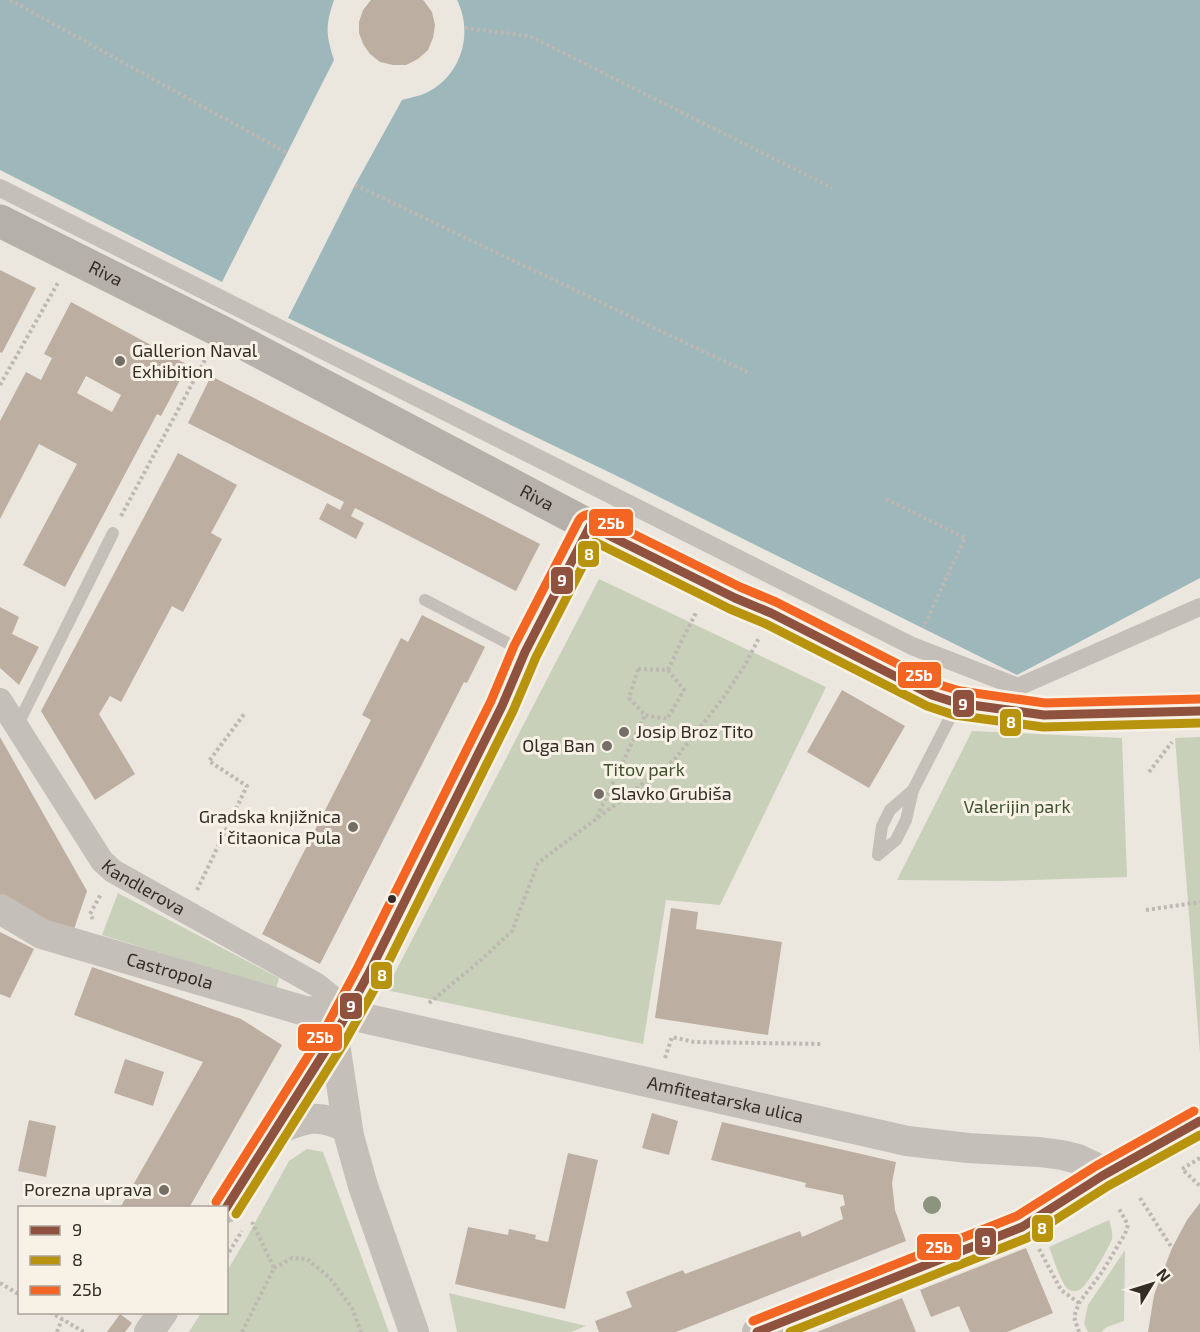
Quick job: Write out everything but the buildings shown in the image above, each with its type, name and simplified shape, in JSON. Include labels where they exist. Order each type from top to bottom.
[{"type":"main road","name":"Riva","points":[[0,221],[220,331],[590,526],[735,598],[771,613],[932,695],[957,703],[1044,715],[1200,711]]},
{"type":"street","points":[[0,188],[912,646],[1018,687],[1200,607]]},
{"type":"street","points":[[238,1213],[274,1131],[340,1025],[369,973],[496,716],[525,652],[590,526]]},
{"type":"street","name":"Kandlerova","points":[[0,700],[102,861],[113,871],[317,985],[332,997],[340,1025]]},
{"type":"street","name":"Castropola","points":[[0,909],[42,934],[305,1011],[340,1025]]},
{"type":"street","points":[[340,1025],[347,1128],[363,1186],[414,1332]]},
{"type":"street","name":"Amfiteatarska ulica","points":[[340,1025],[907,1141],[968,1148],[1039,1152],[1078,1159],[1093,1166],[1102,1176]]},
{"type":"street","points":[[274,1131],[310,1119],[334,1121],[347,1128]]},
{"type":"street","points":[[757,1332],[1022,1227],[1102,1176],[1200,1121]]},
{"type":"street","points":[[149,1332],[162,1314]]},
{"type":"lane","points":[[16,727],[112,533]]},
{"type":"lane","points":[[425,600],[525,652]]},
{"type":"lane","points":[[914,790],[890,810],[882,826],[878,855],[896,840],[906,820],[914,790],[957,703]]},
{"type":"path","points":[[10,0],[287,153]]},
{"type":"path","points":[[465,28],[529,36],[832,188]]},
{"type":"path","points":[[355,185],[751,374]]},
{"type":"path","points":[[0,385],[72,256]]},
{"type":"path","points":[[129,498],[220,331]]},
{"type":"path","points":[[886,499],[965,538],[922,629]]},
{"type":"path","points":[[426,1005],[512,931],[538,863],[674,760],[721,701],[745,665],[771,613]]},
{"type":"path","points":[[668,670],[682,640]]},
{"type":"path","points":[[638,669],[668,670],[684,690],[667,719],[645,715],[629,698],[638,669]]},
{"type":"path","points":[[186,913],[247,786],[208,761],[245,713]]},
{"type":"path","points":[[596,820],[645,715]]},
{"type":"path","points":[[1146,910],[1200,902]]},
{"type":"path","points":[[672,1037],[694,1042],[821,1044]]},
{"type":"path","points":[[1200,1158],[1182,1169],[1200,1185]]},
{"type":"path","points":[[1140,1198],[1172,1248]]},
{"type":"path","points":[[1079,1332],[1074,1317],[1079,1303],[1102,1272],[1128,1225],[1118,1207]]},
{"type":"path","points":[[238,1213],[274,1268]]},
{"type":"path","points":[[1041,1255],[1061,1290],[1079,1303]]},
{"type":"path","points":[[242,1332],[274,1268],[292,1258],[307,1259],[329,1277],[352,1308],[361,1332]]},
{"type":"path","points":[[0,1283],[18,1293]]},
{"type":"path","points":[[53,1314],[84,1332]]},
{"type":"path","points":[[57,1332],[62,1319]]},
{"type":"green space","name":"Titov park","points":[[599,579],[826,687],[720,905],[666,900],[643,1044],[386,990]]},
{"type":"green space","name":"Valerijin park","points":[[972,731],[1122,738],[1127,877],[999,881],[897,880]]},
{"type":"green space","points":[[1200,737],[1200,1054],[1175,738]]},
{"type":"green space","points":[[118,893],[279,978],[276,989],[102,935]]},
{"type":"green space","points":[[307,1149],[323,1152],[389,1332],[189,1332],[200,1314],[228,1314],[228,1269],[289,1161]]},
{"type":"green space","points":[[1109,1220],[1112,1239],[1103,1257],[1082,1288],[1076,1291],[1069,1290],[1060,1277],[1049,1247]]},
{"type":"green space","points":[[1125,1250],[1124,1321],[1107,1327],[1101,1332],[1088,1332],[1084,1323],[1088,1305]]},
{"type":"green space","points":[[449,1293],[586,1326],[571,1332],[457,1332]]},
{"type":"water","points":[[0,0],[334,0],[328,30],[334,60],[222,282],[0,170]]},
{"type":"water","points":[[457,0],[1200,0],[1200,578],[1017,675],[615,475],[288,318],[355,185],[402,100],[421,95],[434,88],[454,68],[464,42],[462,14]]},
{"type":"transit line","name":"25b","points":[[216,1202],[324,1031],[491,701],[514,646],[579,520],[584,516],[595,515],[740,587],[776,602],[937,684],[960,691],[1045,703],[1200,699]]},
{"type":"transit line","name":"9","points":[[227,1206],[334,1037],[369,973],[502,706],[525,652],[590,526],[735,598],[771,613],[932,695],[957,703],[1044,715],[1200,711]]},
{"type":"transit line","name":"8","points":[[236,1214],[344,1043],[380,979],[513,711],[536,657],[595,542],[730,609],[766,624],[927,706],[954,715],[1043,727],[1200,723]]},
{"type":"transit line","name":"25b","points":[[753,1321],[1017,1216],[1096,1166],[1194,1111]]},
{"type":"transit line","name":"9","points":[[757,1332],[1022,1227],[1102,1176],[1200,1121]]},
{"type":"transit line","name":"8","points":[[790,1332],[1027,1238],[1108,1186],[1200,1135]]},
{"type":"place","name":"Gallerion Naval Exhibition","points":[[120,361]]},
{"type":"place","name":"Josip Broz Tito","points":[[624,732]]},
{"type":"place","name":"Olga Ban","points":[[607,746]]},
{"type":"place","name":"Slavko Grubiša","points":[[599,794]]},
{"type":"place","name":"Gradska knjižnica i čitaonica Pula","points":[[353,827]]},
{"type":"place","name":"Porezna uprava","points":[[164,1190]]}]
